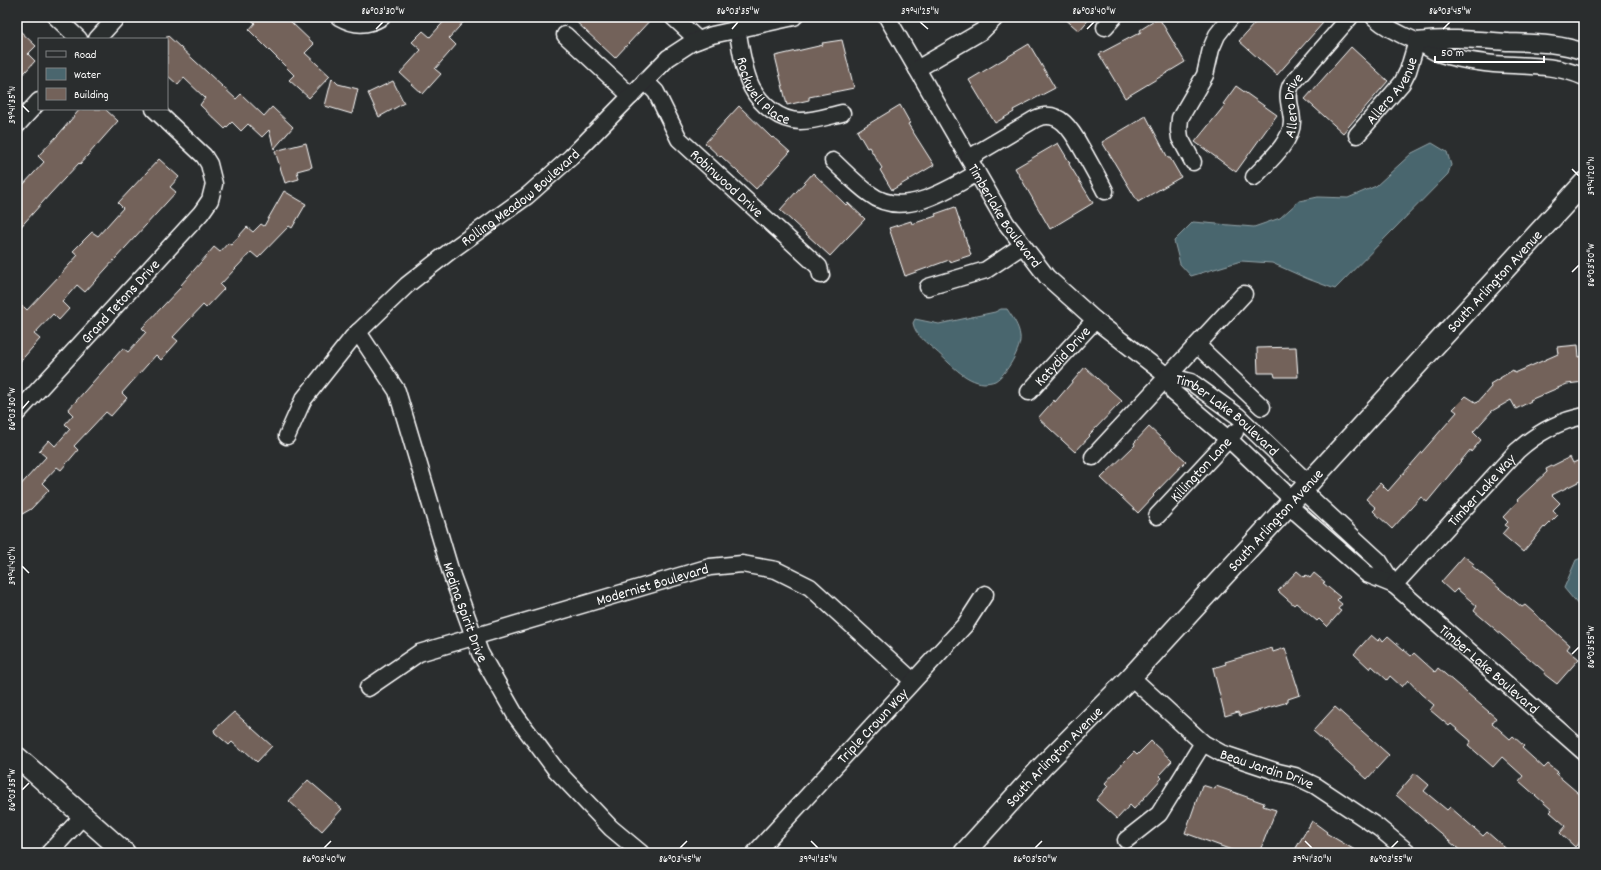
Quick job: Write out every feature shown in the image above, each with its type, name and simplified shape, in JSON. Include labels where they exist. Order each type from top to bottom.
[{"type":"main road","name":"South Arlington Avenue","points":[[964,853],[1042,767],[1131,677],[1584,183]]},
{"type":"main road","points":[[17,757],[125,853]]},
{"type":"street","points":[[56,17],[78,38]]},
{"type":"street","points":[[97,38],[117,17]]},
{"type":"street","points":[[339,17],[350,23],[361,25],[382,17]]},
{"type":"street","points":[[673,17],[698,40]]},
{"type":"street","name":"Rolling Meadow Boulevard","points":[[287,436],[303,400],[358,332],[407,285],[449,252],[527,196],[571,157],[668,58],[698,40],[737,29],[761,20],[794,17]]},
{"type":"street","name":"Timberlake Boulevard","points":[[887,17],[1006,223],[1022,246],[1047,277],[1095,320],[1168,376]]},
{"type":"street","points":[[917,69],[982,31],[996,17]]},
{"type":"street","points":[[1193,162],[1180,138],[1180,118],[1205,75],[1211,49],[1218,35],[1232,17]]},
{"type":"street","name":"Allero Drive","points":[[1254,177],[1283,146],[1289,135],[1292,123],[1288,95],[1291,85],[1350,17]]},
{"type":"street","points":[[1374,17],[1402,36],[1419,42],[1437,52],[1461,59],[1493,64],[1550,68],[1568,71],[1584,77]]},
{"type":"street","name":"Rockwell Place","points":[[737,29],[745,68],[752,88],[768,108],[785,118],[799,121],[842,113]]},
{"type":"street","points":[[565,35],[631,96]]},
{"type":"street","points":[[1419,42],[1435,39],[1466,39],[1550,44],[1584,52]]},
{"type":"street","name":"Allero Avenue","points":[[1357,135],[1402,83],[1410,67],[1419,42]]},
{"type":"street","name":"Robinwood Drive","points":[[645,81],[656,92],[678,139],[819,267],[821,275]]},
{"type":"street","points":[[17,125],[38,102]]},
{"type":"street","name":"Grand Tetons Drive","points":[[17,413],[205,208],[212,194],[214,184],[211,171],[204,156],[155,110]]},
{"type":"street","points":[[969,158],[1042,116],[1053,117],[1062,121],[1071,130],[1105,191]]},
{"type":"street","points":[[834,161],[870,195],[893,204],[909,203],[936,194],[951,188],[977,173]]},
{"type":"street","points":[[928,287],[986,270],[1022,246]]},
{"type":"street","points":[[1093,457],[1244,294]]},
{"type":"street","name":"Katydid Drive","points":[[1029,392],[1095,320]]},
{"type":"street","name":"Medina Spirit Drive","points":[[358,332],[397,392],[452,576],[480,653],[516,716],[556,770],[611,828],[641,853]]},
{"type":"street","points":[[1197,345],[1262,407]]},
{"type":"street","name":"Timber Lake Boulevard","points":[[1168,376],[1174,393],[1228,439],[1298,494]]},
{"type":"street","name":"Timber Lake Boulevard","points":[[1168,376],[1191,382],[1244,422],[1298,494],[1367,574],[1394,585],[1584,752]]},
{"type":"street","name":"Timber Lake Way","points":[[1394,585],[1516,451],[1550,427],[1563,421],[1584,416]]},
{"type":"street","name":"Killington Lane","points":[[1157,516],[1244,422]]},
{"type":"street","name":"Modernist Boulevard","points":[[368,688],[419,653],[710,567],[742,564],[776,570],[810,587],[913,681]]},
{"type":"street","name":"Triple Crown Way","points":[[755,853],[965,625],[985,594]]},
{"type":"street","name":"Beau Jardin Drive","points":[[1131,677],[1203,743],[1221,752],[1278,772],[1295,776],[1316,786],[1379,828],[1409,853]]},
{"type":"street","points":[[1126,840],[1159,814],[1203,743]]},
{"type":"street","points":[[49,853],[83,816]]},
{"type":"water","points":[[1432,143],[1447,152],[1451,165],[1448,174],[1335,289],[1272,263],[1241,261],[1191,276],[1180,264],[1174,241],[1193,222],[1254,227],[1280,218],[1299,201],[1318,197],[1348,198],[1376,186],[1412,153]]},
{"type":"water","points":[[1001,309],[1007,309],[1013,319],[1018,329],[1020,341],[1016,354],[1004,373],[995,381],[988,383],[977,382],[958,371],[922,338],[916,331],[913,323],[915,319],[939,324],[995,312]]},
{"type":"water","points":[[1584,557],[1584,612],[1564,588],[1576,560]]},
{"type":"building","points":[[248,17],[296,17],[291,22],[314,44],[305,53],[330,76],[309,98],[289,80],[294,75],[249,30],[255,23]]},
{"type":"building","points":[[448,17],[468,17],[449,38],[456,45],[435,69],[441,74],[423,94],[400,73],[421,50],[412,42],[423,31],[430,37]]},
{"type":"building","points":[[571,17],[653,17],[615,58]]},
{"type":"building","points":[[1063,17],[1091,17],[1079,31]]},
{"type":"building","points":[[1260,17],[1317,17],[1323,23],[1277,75],[1239,41]]},
{"type":"building","points":[[1159,18],[1185,62],[1125,98],[1099,54],[1141,32],[1140,30]]},
{"type":"building","points":[[17,28],[36,46],[28,54],[35,61],[17,81]]},
{"type":"building","points":[[167,35],[236,99],[241,94],[264,116],[272,107],[293,127],[274,149],[269,130],[262,137],[248,124],[241,131],[232,122],[225,129],[200,105],[205,98],[184,78],[178,85],[168,76]]},
{"type":"building","points":[[842,40],[854,88],[809,97],[809,100],[787,105],[775,56],[823,45],[822,43]]},
{"type":"building","points":[[1029,44],[1055,88],[1013,110],[1014,112],[995,123],[969,80]]},
{"type":"building","points":[[1351,47],[1388,81],[1343,133],[1305,99]]},
{"type":"building","points":[[332,78],[338,84],[358,89],[352,114],[325,106]]},
{"type":"building","points":[[393,81],[404,103],[379,117],[368,93]]},
{"type":"building","points":[[1236,86],[1277,115],[1236,172],[1195,142],[1225,105],[1223,104]]},
{"type":"building","points":[[900,105],[910,123],[908,124],[934,165],[892,190],[880,170],[882,168],[869,147],[867,148],[857,131]]},
{"type":"building","points":[[739,106],[772,138],[773,137],[790,152],[756,189],[705,143]]},
{"type":"building","points":[[79,110],[106,110],[118,121],[17,231],[17,180],[23,185],[44,162],[38,156]]},
{"type":"building","points":[[1146,116],[1168,158],[1170,158],[1181,177],[1138,202],[1102,142]]},
{"type":"building","points":[[306,143],[312,167],[297,171],[299,179],[285,183],[275,151]]},
{"type":"building","points":[[1058,143],[1093,203],[1050,229],[1015,168]]},
{"type":"building","points":[[159,159],[179,177],[170,187],[176,192],[85,292],[77,285],[62,302],[69,309],[59,320],[53,314],[34,334],[40,339],[17,365],[17,313],[23,306],[27,310],[60,275],[78,255],[73,251],[92,232],[98,236],[123,208],[118,203]]},
{"type":"building","points":[[813,173],[846,205],[848,203],[865,219],[830,256],[780,210]]},
{"type":"building","points":[[284,191],[306,204],[292,228],[289,226],[258,258],[251,252],[220,285],[224,289],[206,308],[203,305],[173,337],[178,341],[161,360],[156,355],[122,393],[127,398],[111,416],[106,412],[74,446],[78,450],[61,470],[57,467],[42,483],[49,490],[31,509],[17,517],[17,489],[46,457],[39,451],[49,440],[55,446],[70,429],[65,424],[73,415],[68,410],[123,348],[128,352],[146,332],[142,328],[182,286],[181,285],[214,247],[220,252],[228,243],[231,245],[247,227],[253,232],[261,224],[264,226]]},
{"type":"building","points":[[955,207],[971,255],[950,262],[949,260],[905,276],[889,228],[911,221],[912,224],[936,216],[935,214]]},
{"type":"building","points":[[1578,345],[1579,357],[1584,356],[1584,382],[1567,384],[1530,400],[1531,401],[1516,409],[1511,400],[1492,411],[1473,432],[1481,440],[1471,452],[1470,450],[1427,502],[1421,497],[1392,529],[1373,511],[1376,508],[1366,499],[1380,483],[1388,491],[1457,412],[1453,409],[1466,396],[1477,403],[1491,387],[1490,384],[1513,370],[1515,373],[1558,354],[1557,347]]},
{"type":"building","points":[[1296,347],[1298,377],[1275,377],[1274,373],[1258,373],[1257,348]]},
{"type":"building","points":[[1085,367],[1122,401],[1089,435],[1090,436],[1075,452],[1038,418],[1054,400],[1055,402]]},
{"type":"building","points":[[1149,427],[1186,461],[1138,513],[1101,478],[1135,445],[1134,443]]},
{"type":"building","points":[[1570,457],[1573,463],[1584,458],[1584,479],[1552,495],[1560,503],[1553,510],[1558,515],[1545,528],[1544,527],[1523,552],[1502,534],[1508,527],[1505,525],[1508,522],[1503,517],[1518,501],[1517,500],[1547,472],[1546,469]]},
{"type":"building","points":[[1464,556],[1474,564],[1472,566],[1522,607],[1525,605],[1570,645],[1567,649],[1579,659],[1557,684],[1474,611],[1477,606],[1457,589],[1453,593],[1441,582]]},
{"type":"building","points":[[1297,571],[1304,577],[1306,575],[1310,578],[1314,573],[1325,582],[1323,583],[1340,597],[1337,600],[1342,604],[1338,609],[1341,611],[1327,627],[1319,619],[1317,621],[1296,603],[1294,605],[1278,591]]},
{"type":"building","points":[[1371,635],[1378,641],[1381,638],[1383,641],[1388,636],[1411,656],[1414,653],[1435,672],[1438,668],[1496,718],[1492,723],[1510,739],[1513,736],[1524,746],[1522,748],[1544,768],[1548,764],[1558,772],[1556,774],[1584,798],[1584,837],[1575,847],[1560,833],[1566,826],[1550,812],[1552,810],[1519,781],[1523,776],[1502,757],[1493,767],[1468,745],[1471,741],[1451,724],[1449,726],[1430,710],[1434,705],[1408,680],[1402,687],[1390,676],[1387,680],[1372,666],[1370,669],[1354,654]]},
{"type":"building","points":[[1272,648],[1273,652],[1285,648],[1300,695],[1288,699],[1288,702],[1240,716],[1238,712],[1225,716],[1213,668],[1226,664],[1225,662]]},
{"type":"building","points":[[1335,707],[1389,755],[1367,779],[1313,731]]},
{"type":"building","points":[[234,712],[272,746],[257,762],[244,750],[242,751],[232,742],[229,745],[215,733],[214,730]]},
{"type":"building","points":[[1151,741],[1172,761],[1159,775],[1162,778],[1134,809],[1130,805],[1117,819],[1096,800],[1108,786],[1105,783],[1125,761],[1134,752],[1137,755]]},
{"type":"building","points":[[1415,773],[1429,785],[1424,791],[1447,810],[1450,807],[1483,836],[1487,832],[1511,853],[1463,853],[1396,795]]},
{"type":"building","points":[[308,780],[342,809],[322,831],[289,801]]},
{"type":"building","points":[[1202,785],[1215,789],[1216,786],[1264,803],[1263,806],[1276,810],[1259,853],[1240,853],[1185,833]]},
{"type":"building","points":[[1312,821],[1327,832],[1326,833],[1360,853],[1293,853]]}]
